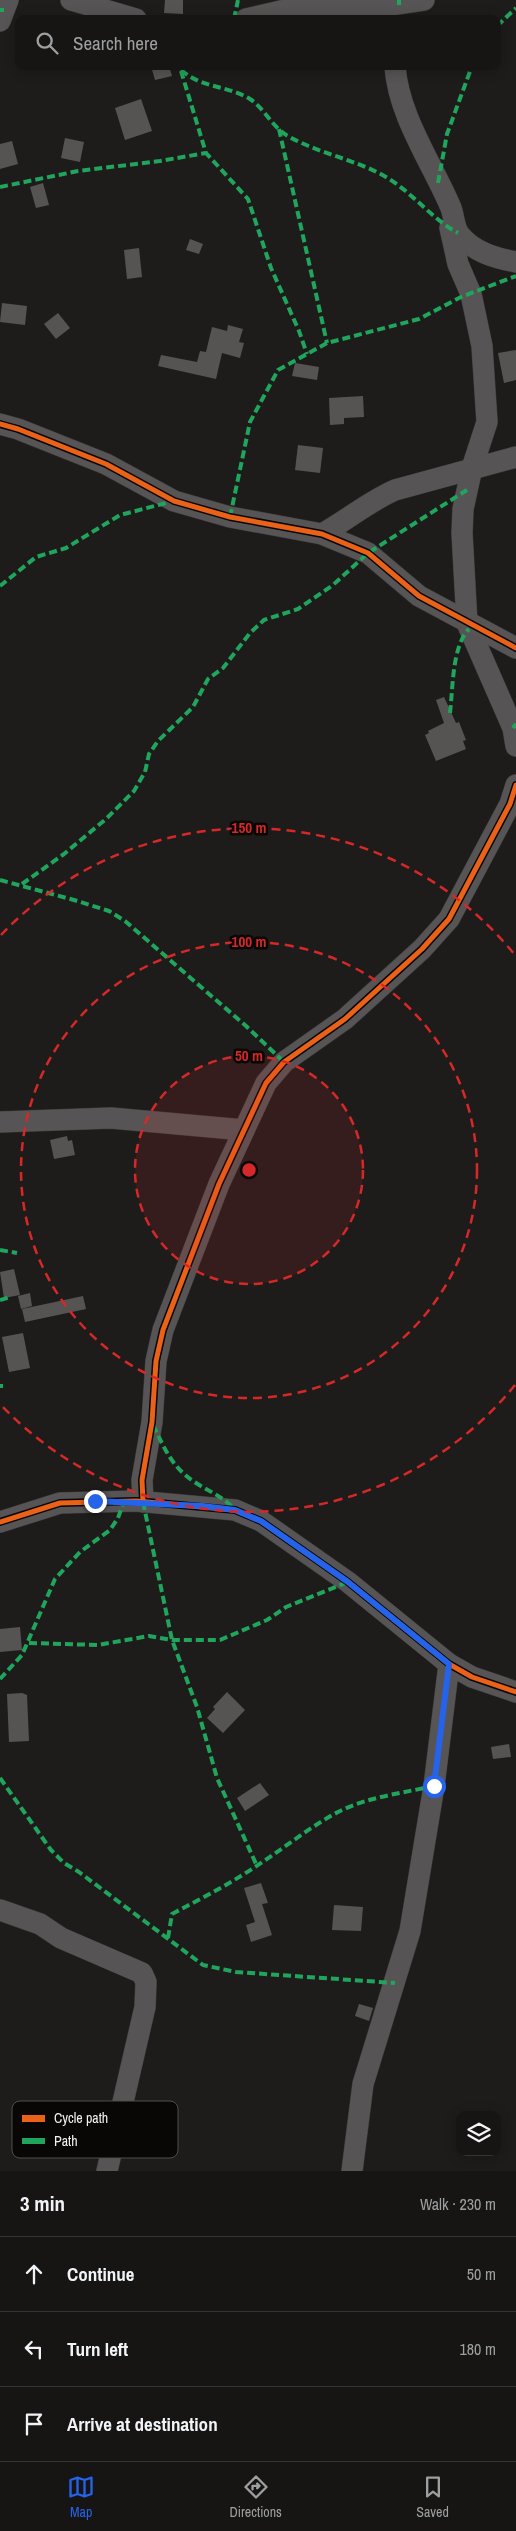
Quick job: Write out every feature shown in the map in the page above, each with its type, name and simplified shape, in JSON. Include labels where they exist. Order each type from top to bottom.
[{"type":"street","points":[[0,20],[8,0]]},
{"type":"street","points":[[71,0],[122,15]]},
{"type":"street","points":[[263,15],[298,7],[376,13],[424,0]]},
{"type":"street","points":[[396,70],[399,96],[451,209],[458,233],[474,247],[493,258],[516,262]]},
{"type":"street","points":[[450,228],[458,264],[471,294],[482,346],[487,422],[472,468],[463,510],[462,533],[467,623],[513,728],[516,746]]},
{"type":"street","points":[[0,424],[18,429],[106,464],[174,501],[230,517],[322,534],[368,553],[419,596],[516,648]]},
{"type":"street","points":[[322,534],[345,521],[376,498],[394,490],[516,457]]},
{"type":"street","points":[[143,1502],[142,1480],[152,1422],[156,1361],[163,1330],[219,1184],[266,1083],[284,1062],[345,1019],[422,950],[449,919],[510,804],[516,785]]},
{"type":"street","points":[[0,1122],[111,1118],[244,1130]]},
{"type":"street","points":[[0,1522],[60,1503],[143,1502],[235,1510],[261,1521],[348,1582],[449,1664],[472,1677],[516,1692]]},
{"type":"street","points":[[352,2171],[363,2084],[410,1931],[434,1786],[449,1664]]},
{"type":"street","points":[[0,1910],[40,1924],[61,1938],[142,1973],[146,1982],[145,2007],[123,2101]]},
{"type":"street","points":[[107,2171],[110,2158]]},
{"type":"building","points":[[165,0],[183,0],[183,14],[164,13]]},
{"type":"building","points":[[152,70],[170,70],[172,76],[155,80]]},
{"type":"building","points":[[141,99],[152,131],[125,140],[115,108]]},
{"type":"building","points":[[65,138],[84,142],[80,162],[61,158]]},
{"type":"building","points":[[12,141],[18,164],[0,169],[0,144]]},
{"type":"building","points":[[43,183],[49,205],[36,208],[30,187]]},
{"type":"building","points":[[190,239],[203,244],[199,254],[186,250]]},
{"type":"building","points":[[139,248],[142,277],[127,279],[124,250]]},
{"type":"building","points":[[2,303],[27,306],[25,325],[0,322]]},
{"type":"building","points":[[58,313],[70,328],[56,339],[44,324]]},
{"type":"building","points":[[228,325],[243,329],[239,342],[244,343],[240,358],[222,353],[216,379],[158,366],[161,355],[197,362],[200,351],[206,352],[212,327],[227,331]]},
{"type":"building","points":[[516,350],[516,380],[504,383],[498,353]]},
{"type":"building","points":[[295,363],[319,367],[317,380],[292,376]]},
{"type":"building","points":[[363,396],[364,417],[344,418],[344,424],[330,425],[329,398]]},
{"type":"building","points":[[298,445],[323,448],[320,473],[295,470]]},
{"type":"building","points":[[444,697],[456,723],[459,722],[466,740],[463,741],[466,749],[436,761],[425,735],[429,733],[428,731],[444,723],[436,700]]},
{"type":"building","points":[[67,1136],[68,1141],[72,1140],[75,1155],[54,1159],[50,1140]]},
{"type":"building","points":[[14,1269],[20,1295],[4,1298],[0,1272]]},
{"type":"building","points":[[30,1293],[32,1306],[21,1309],[18,1296]]},
{"type":"building","points":[[83,1296],[86,1309],[25,1322],[22,1309]]},
{"type":"building","points":[[23,1333],[30,1368],[9,1372],[2,1337]]},
{"type":"building","points":[[20,1627],[22,1650],[0,1652],[0,1629]]},
{"type":"building","points":[[227,1692],[245,1710],[223,1733],[207,1718],[215,1709],[213,1707]]},
{"type":"building","points":[[22,1693],[27,1695],[29,1741],[9,1742],[7,1694]]},
{"type":"building","points":[[509,1744],[511,1757],[493,1759],[491,1747]]},
{"type":"building","points":[[260,1783],[269,1795],[245,1811],[237,1798]]},
{"type":"building","points":[[261,1883],[268,1903],[262,1904],[272,1935],[251,1942],[246,1925],[255,1922],[244,1888]]},
{"type":"building","points":[[334,1905],[363,1907],[361,1931],[332,1930]]},
{"type":"building","points":[[359,2004],[373,2008],[369,2021],[355,2016]]},
{"type":"marked path","points":[[235,15],[238,0]]},
{"type":"marked path","points":[[399,0],[399,5]]},
{"type":"marked path","points":[[501,22],[516,8]]},
{"type":"marked path","points":[[181,70],[198,81],[233,91],[250,99],[288,136],[386,177],[396,183],[440,221],[458,233]]},
{"type":"marked path","points":[[438,183],[447,134],[471,70]]},
{"type":"marked path","points":[[181,71],[206,153],[248,199],[271,268],[299,331],[307,354]]},
{"type":"marked path","points":[[279,129],[327,343]]},
{"type":"marked path","points":[[0,187],[78,171],[160,161],[206,153]]},
{"type":"marked path","points":[[230,517],[250,422],[278,370],[327,343],[419,319],[461,297],[516,276]]},
{"type":"marked path","points":[[22,884],[64,854],[106,819],[134,791],[145,772],[149,754],[158,741],[193,707],[208,679],[223,668],[250,633],[264,620],[298,609],[333,585],[368,553],[467,490]]},
{"type":"marked path","points":[[0,586],[36,557],[66,548],[120,515],[174,501]]},
{"type":"marked path","points":[[450,713],[456,656],[463,636],[469,629]]},
{"type":"marked path","points":[[513,728],[516,724]]},
{"type":"marked path","points":[[0,880],[109,911],[125,921],[246,1026],[284,1062]]},
{"type":"marked path","points":[[0,1250],[17,1253]]},
{"type":"marked path","points":[[0,1300],[11,1297]]},
{"type":"marked path","points":[[153,1425],[169,1456],[179,1469],[193,1481],[226,1501],[235,1510]]},
{"type":"marked path","points":[[0,1679],[22,1655],[55,1579],[80,1552],[110,1530],[118,1518],[124,1501]]},
{"type":"marked path","points":[[143,1502],[172,1640],[197,1707],[217,1778],[257,1866]]},
{"type":"marked path","points":[[29,1643],[98,1645],[149,1636],[172,1640],[220,1640],[267,1620],[286,1607],[348,1582]]},
{"type":"marked path","points":[[0,1778],[51,1850],[64,1863],[79,1872],[203,1965],[236,1972],[395,1983]]},
{"type":"marked path","points":[[168,1938],[172,1914],[245,1874],[327,1818],[361,1803],[434,1786]]},
{"type":"cycle path","points":[[0,424],[18,429],[106,464],[174,501],[230,517],[322,534],[368,553],[419,596],[516,648]]},
{"type":"cycle path","points":[[143,1502],[142,1480],[152,1422],[156,1361],[163,1330],[219,1184],[266,1083],[284,1062],[345,1019],[422,949],[449,919],[510,804],[516,785]]},
{"type":"cycle path","points":[[0,1522],[60,1503],[136,1501],[235,1510],[261,1521],[348,1582],[449,1664],[472,1677],[516,1692]]},
{"type":"route","points":[[95,1501],[136,1501],[202,1506],[235,1510],[261,1521],[348,1582],[449,1664],[434,1786]]}]
